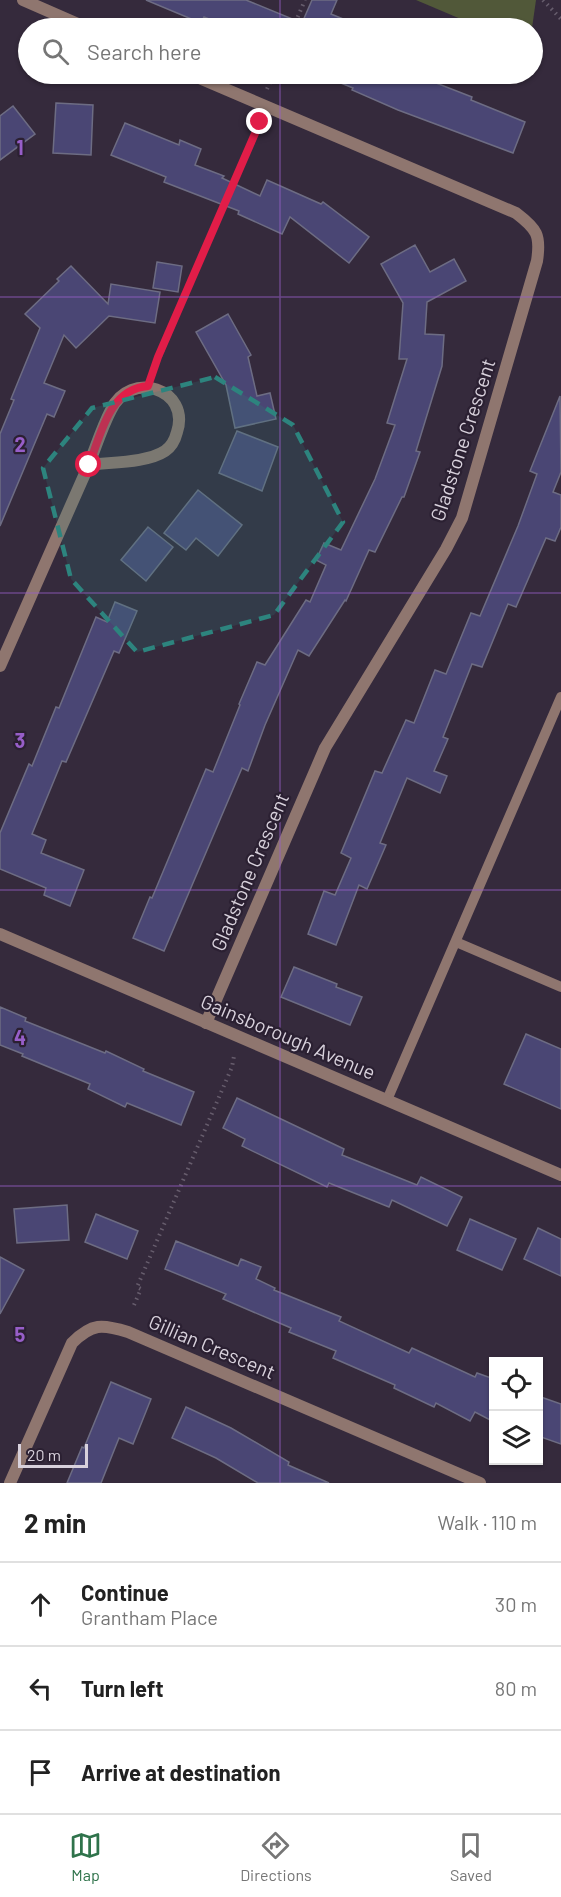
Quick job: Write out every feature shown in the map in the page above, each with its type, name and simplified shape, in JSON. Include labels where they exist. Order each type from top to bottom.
[{"type":"street","points":[[22,0],[64,18]]},
{"type":"street","name":"Gladstone Crescent","points":[[206,1023],[325,748],[446,549],[462,518],[537,261],[539,246],[537,234],[530,224],[516,213],[213,84]]},
{"type":"street","points":[[0,666],[89,465],[111,408],[122,394],[139,387],[148,386],[162,392],[173,401],[178,412],[178,429],[174,440],[165,451],[150,457],[89,465]]},
{"type":"street","name":"Gainsborough Avenue","points":[[0,934],[561,1175]]},
{"type":"street","name":"Gillian Crescent","points":[[10,1483],[68,1348],[81,1334],[91,1328],[104,1326],[128,1332],[480,1483]]},
{"type":"lane","points":[[387,1100],[561,697]]},
{"type":"lane","points":[[456,942],[561,987]]},
{"type":"path","points":[[297,18],[305,0]]},
{"type":"path","points":[[543,0],[561,19]]},
{"type":"path","points":[[267,91],[270,84]]},
{"type":"path","points":[[148,386],[158,357],[260,122]]},
{"type":"path","points":[[134,1305],[141,1289],[137,1287],[232,1067],[234,1056]]},
{"type":"highlighted area","points":[[215,377],[293,425],[343,522],[274,615],[137,652],[71,579],[43,468],[92,408]]},
{"type":"green space","points":[[416,0],[536,0],[533,18],[458,18]]},
{"type":"building","points":[[146,0],[246,0],[290,18],[204,17],[189,18]]},
{"type":"building","points":[[312,0],[337,0],[331,14],[341,18],[304,18]]},
{"type":"building","points":[[343,84],[439,84],[525,122],[513,153],[398,110],[352,90],[353,88]]},
{"type":"building","points":[[56,103],[93,105],[91,155],[53,153]]},
{"type":"building","points":[[13,106],[35,134],[0,160],[0,116]]},
{"type":"building","points":[[125,123],[179,145],[180,140],[201,149],[195,165],[224,176],[222,178],[260,196],[267,180],[321,204],[323,202],[369,237],[349,263],[290,217],[282,234],[238,214],[239,211],[164,182],[166,177],[111,155]]},
{"type":"building","points":[[415,245],[430,272],[454,259],[466,281],[427,302],[425,334],[444,335],[442,366],[416,451],[420,452],[404,497],[375,552],[369,550],[346,601],[309,656],[298,650],[265,725],[248,771],[242,768],[164,951],[133,938],[206,769],[213,772],[257,662],[265,665],[306,600],[310,602],[326,565],[316,560],[324,543],[341,550],[375,479],[395,425],[387,423],[407,359],[399,359],[403,303],[381,264]]},
{"type":"building","points":[[157,262],[182,266],[178,292],[153,288]]},
{"type":"building","points":[[71,266],[108,304],[111,284],[160,292],[155,323],[109,316],[76,348],[64,335],[44,383],[65,391],[54,417],[47,414],[0,526],[0,434],[14,400],[11,399],[40,328],[25,314]]},
{"type":"building","points":[[228,314],[251,355],[248,357],[257,396],[270,393],[276,419],[235,428],[226,385],[196,332]]},
{"type":"building","points":[[560,396],[561,472],[553,492],[561,495],[561,527],[555,541],[546,538],[516,607],[508,604],[482,667],[472,664],[443,737],[448,739],[434,771],[447,776],[440,793],[407,778],[380,843],[386,845],[367,889],[359,885],[336,945],[308,934],[324,891],[335,895],[351,858],[341,853],[375,771],[382,773],[406,720],[414,723],[435,670],[446,674],[471,613],[480,616],[537,474],[530,471]]},
{"type":"building","points":[[237,431],[278,447],[262,491],[219,473]]},
{"type":"building","points":[[198,490],[242,525],[218,556],[196,538],[186,550],[164,533]]},
{"type":"building","points":[[148,527],[173,547],[146,581],[121,560]]},
{"type":"building","points":[[115,602],[137,611],[119,653],[114,651],[66,762],[62,761],[32,834],[46,840],[41,853],[84,870],[70,906],[44,895],[46,888],[0,869],[0,833],[29,764],[32,766],[56,707],[59,708],[96,617],[107,622]]},
{"type":"building","points":[[294,967],[337,984],[336,987],[362,997],[350,1025],[281,997]]},
{"type":"building","points":[[0,1007],[26,1018],[25,1021],[105,1053],[106,1051],[144,1069],[143,1071],[194,1092],[181,1125],[127,1103],[125,1107],[88,1089],[90,1084],[0,1045]]},
{"type":"building","points":[[526,1034],[561,1049],[561,1109],[504,1084]]},
{"type":"building","points":[[237,1098],[344,1149],[342,1155],[417,1185],[421,1177],[462,1197],[447,1226],[392,1200],[389,1207],[329,1183],[327,1187],[242,1146],[245,1139],[223,1128]]},
{"type":"building","points":[[67,1205],[69,1240],[17,1243],[14,1209]]},
{"type":"building","points":[[96,1214],[138,1231],[127,1259],[85,1242]]},
{"type":"building","points":[[470,1219],[516,1239],[502,1270],[457,1250]]},
{"type":"building","points":[[538,1228],[561,1239],[561,1276],[524,1259]]},
{"type":"building","points":[[176,1241],[238,1266],[241,1259],[261,1267],[256,1279],[275,1288],[274,1290],[341,1317],[339,1321],[409,1353],[412,1348],[475,1377],[477,1373],[489,1377],[489,1419],[475,1412],[470,1421],[436,1403],[434,1407],[394,1388],[395,1385],[333,1358],[336,1351],[289,1332],[291,1328],[223,1299],[226,1294],[165,1269]]},
{"type":"building","points":[[0,1257],[24,1270],[0,1314]]},
{"type":"building","points":[[111,1382],[151,1399],[133,1444],[119,1438],[101,1483],[67,1483],[82,1447],[84,1448]]},
{"type":"building","points":[[543,1398],[561,1404],[561,1444],[543,1438]]},
{"type":"building","points":[[186,1407],[231,1428],[289,1462],[288,1465],[329,1483],[258,1483],[216,1458],[172,1438]]},
{"type":"route","points":[[89,465],[111,408],[122,394],[148,386],[158,357],[260,122]]}]
